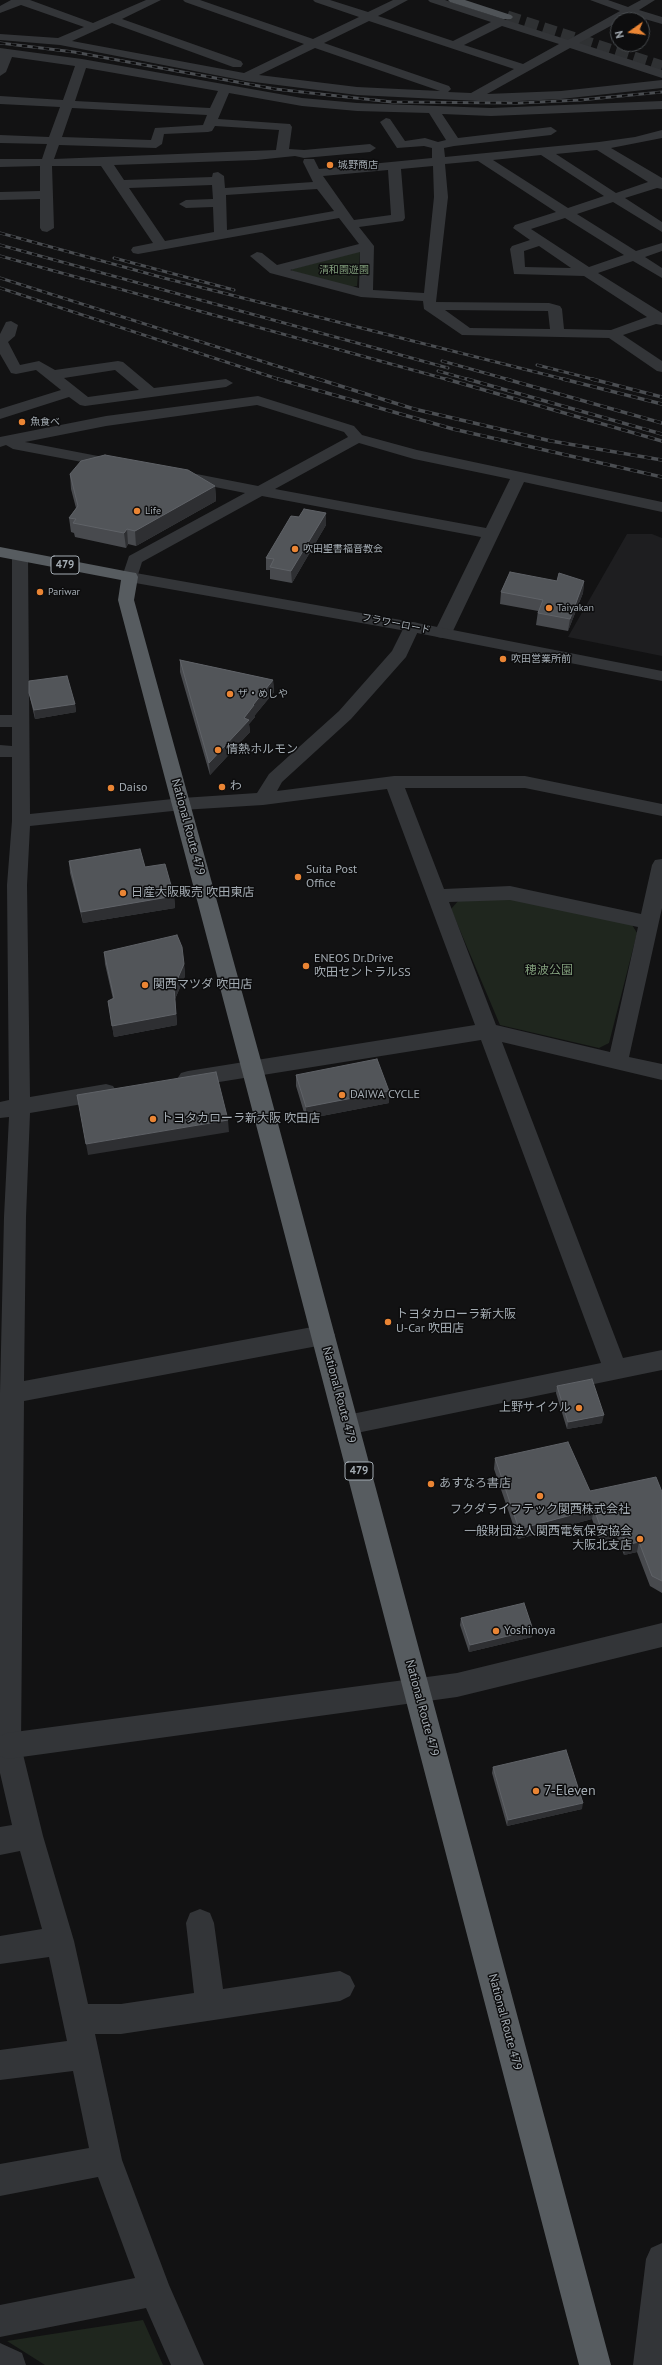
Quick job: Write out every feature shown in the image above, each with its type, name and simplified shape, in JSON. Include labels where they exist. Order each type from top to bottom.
[{"type":"highway","name":"479","points":[[0,552],[130,577]]},
{"type":"highway","name":"National Route 479","points":[[130,577],[126,600],[182,804],[595,2365]]},
{"type":"main road","points":[[454,0],[508,18]]},
{"type":"street","points":[[0,10],[20,0],[94,27]]},
{"type":"street","points":[[60,42],[155,0]]},
{"type":"street","points":[[189,0],[468,96],[649,0]]},
{"type":"street","points":[[319,0],[523,68]]},
{"type":"street","points":[[246,77],[402,0]]},
{"type":"street","points":[[434,0],[508,18]]},
{"type":"street","points":[[473,0],[508,18],[568,44],[662,74]]},
{"type":"street","points":[[596,0],[662,21]]},
{"type":"street","points":[[454,45],[508,18]]},
{"type":"street","points":[[112,19],[257,71]]},
{"type":"street","points":[[568,31],[598,40]]},
{"type":"street","points":[[0,37],[60,42],[246,77],[357,91],[499,98],[561,95],[662,84]]},
{"type":"street","points":[[0,72],[4,52],[82,64],[224,90],[302,102],[357,107],[491,112],[662,105]]},
{"type":"street","points":[[47,228],[46,164],[66,102],[82,64]]},
{"type":"street","points":[[0,139],[156,144],[159,131],[208,128],[224,90]]},
{"type":"street","points":[[0,100],[66,102],[212,117],[286,127],[282,153]]},
{"type":"street","points":[[434,111],[454,142]]},
{"type":"street","points":[[491,112],[507,136]]},
{"type":"street","points":[[386,122],[401,145],[425,142],[438,146],[454,142],[551,131]]},
{"type":"street","points":[[121,184],[219,192],[261,189],[394,166],[599,146],[636,141],[662,134]]},
{"type":"street","points":[[636,141],[662,148]]},
{"type":"street","points":[[429,301],[441,198],[438,146]]},
{"type":"street","points":[[599,146],[661,183]]},
{"type":"street","points":[[0,163],[46,164],[256,156],[282,153],[304,154],[370,148]]},
{"type":"street","points":[[544,152],[662,228]]},
{"type":"street","points":[[304,154],[319,179],[367,246],[366,294]]},
{"type":"street","points":[[256,156],[261,189]]},
{"type":"street","points":[[216,157],[221,235]]},
{"type":"street","points":[[483,158],[662,274]]},
{"type":"street","points":[[105,162],[162,246]]},
{"type":"street","points":[[138,250],[221,235],[347,218],[398,218],[394,166]]},
{"type":"street","points":[[661,183],[520,228],[661,319]]},
{"type":"street","points":[[186,204],[219,192]]},
{"type":"street","points":[[0,196],[46,195]]},
{"type":"street","points":[[541,241],[517,249],[519,271],[587,272],[662,247]]},
{"type":"street","points":[[275,270],[367,246]]},
{"type":"street","points":[[257,256],[275,270],[366,294],[429,301],[549,306],[555,309],[557,332]]},
{"type":"street","points":[[429,301],[467,332],[557,332],[612,334],[661,319]]},
{"type":"street","points":[[11,325],[8,336],[0,341],[16,370]]},
{"type":"street","points":[[612,334],[662,368]]},
{"type":"street","points":[[0,375],[39,365],[53,374],[85,402],[150,392],[226,383]]},
{"type":"street","points":[[53,374],[118,365],[150,392]]},
{"type":"street","points":[[0,414],[72,391]]},
{"type":"street","points":[[1,442],[106,421],[258,400],[349,428],[356,438],[414,454],[518,478],[662,507]]},
{"type":"street","points":[[130,577],[135,559],[356,438]]},
{"type":"street","points":[[1,442],[134,467]]},
{"type":"street","points":[[158,472],[491,534]]},
{"type":"street","points":[[443,633],[518,478]]},
{"type":"street","points":[[20,556],[21,821],[9,853],[10,1108],[8,1177],[12,1393],[4,1746],[60,1941],[107,2160],[155,2290],[188,2365]]},
{"type":"street","name":"フラワーロード","points":[[130,577],[412,627],[662,676]]},
{"type":"street","points":[[263,798],[275,778],[345,715],[400,653],[412,627]]},
{"type":"street","points":[[0,721],[20,721]]},
{"type":"street","points":[[0,751],[20,752]]},
{"type":"street","points":[[21,821],[182,804],[263,798],[394,782],[525,782],[662,810]]},
{"type":"street","points":[[394,782],[615,1369]]},
{"type":"street","points":[[618,1061],[662,866]]},
{"type":"street","points":[[437,896],[510,893],[649,922]]},
{"type":"street","points":[[167,1082],[488,1031],[662,1072]]},
{"type":"street","points":[[10,1108],[128,1088]]},
{"type":"street","points":[[12,1393],[323,1335]]},
{"type":"street","points":[[347,1425],[662,1360]]},
{"type":"street","points":[[4,1746],[456,1685],[662,1635]]},
{"type":"street","points":[[0,1840],[29,1836]]},
{"type":"street","points":[[200,1923],[210,2005]]},
{"type":"street","points":[[0,1950],[60,1941]]},
{"type":"street","points":[[77,2019],[121,2018],[340,1986]]},
{"type":"street","points":[[0,2065],[85,2054]]},
{"type":"street","points":[[0,2180],[107,2160]]},
{"type":"street","points":[[649,2365],[662,2259]]},
{"type":"street","points":[[0,2321],[155,2290]]},
{"type":"street","points":[[0,2359],[10,2365]]},
{"type":"shaded area","points":[[627,534],[652,534],[662,538],[662,656],[568,637]]},
{"type":"green space","name":"清和園遊園","points":[[360,252],[357,286],[351,287],[292,271],[292,269]]},
{"type":"green space","name":"穂波公園","points":[[510,899],[631,923],[637,933],[609,1043],[599,1048],[500,1025],[451,909],[459,900]]},
{"type":"green space","points":[[143,2320],[163,2365],[45,2365],[7,2341]]},
{"type":"building","name":"Life","points":[[105,455],[188,470],[215,486],[135,531],[127,529],[124,533],[73,523],[76,519],[69,518],[78,506],[70,474],[81,461]]},
{"type":"building","name":"吹田聖書福音教会","points":[[304,509],[326,513],[291,571],[270,567],[274,559],[266,558],[291,516],[299,517]]},
{"type":"building","points":[[510,572],[557,581],[559,573],[584,581],[570,619],[538,613],[543,600],[501,592]]},
{"type":"building","points":[[180,660],[273,680],[244,718],[249,720],[209,763]]},
{"type":"building","points":[[67,676],[75,704],[34,710],[29,693],[29,681]]},
{"type":"building","name":"日産大阪販売 吹田東店","points":[[140,849],[145,867],[165,864],[174,896],[81,912],[69,861]]},
{"type":"building","name":"関西マツダ 吹田店","points":[[177,935],[182,947],[184,964],[174,987],[176,1014],[112,1026],[108,1001],[114,998],[104,952]]},
{"type":"building","name":"DAIWA CYCLE","points":[[377,1059],[389,1091],[306,1107],[296,1075]]},
{"type":"building","name":"トヨタカローラ新大阪 吹田店","points":[[216,1072],[228,1120],[86,1144],[77,1095]]},
{"type":"building","name":"上野サイクル","points":[[592,1379],[604,1415],[568,1422],[557,1386]]},
{"type":"building","points":[[568,1442],[590,1491],[656,1477],[662,1492],[662,1581],[652,1576],[639,1542],[626,1545],[619,1527],[602,1531],[594,1509],[519,1529],[495,1458]]},
{"type":"building","name":"Yoshinoya","points":[[524,1603],[533,1630],[470,1645],[461,1618]]},
{"type":"building","name":"7-Eleven","points":[[566,1750],[583,1803],[508,1820],[493,1767]]},
{"type":"tunnel","points":[[507,17],[662,67]]},
{"type":"railway","points":[[0,43],[74,52],[275,89],[392,102],[519,103],[580,100],[662,92]]},
{"type":"railway","points":[[0,233],[164,278],[567,380]]},
{"type":"railway","points":[[0,245],[448,368]]},
{"type":"railway","points":[[0,256],[449,380]]},
{"type":"railway","points":[[114,258],[234,290]]},
{"type":"railway","points":[[0,278],[321,380]]},
{"type":"railway","points":[[0,288],[281,380]]},
{"type":"railway","points":[[442,361],[510,380]]},
{"type":"railway","points":[[537,365],[596,380]]},
{"type":"railway","points":[[438,371],[470,380]]},
{"type":"railway","points":[[278,379],[453,429],[662,477]]},
{"type":"railway","points":[[318,379],[414,409],[551,441],[662,460]]},
{"type":"railway","points":[[446,379],[662,441]]},
{"type":"railway","points":[[467,379],[662,434]]},
{"type":"railway","points":[[506,379],[662,423]]},
{"type":"railway","points":[[563,379],[662,404]]},
{"type":"railway","points":[[592,379],[662,397]]},
{"type":"place","name":"城野商店","points":[[330,165]]},
{"type":"place","name":"魚食べ","points":[[22,422]]},
{"type":"place","name":"Life","points":[[137,511]]},
{"type":"place","name":"吹田聖書福音教会","points":[[295,549]]},
{"type":"place","name":"Pariwar","points":[[40,592]]},
{"type":"place","name":"Taiyakan","points":[[549,608]]},
{"type":"place","name":"吹田営業所前","points":[[503,659]]},
{"type":"place","name":"ザ・めしや","points":[[230,694]]},
{"type":"place","name":"情熱ホルモン","points":[[218,750]]},
{"type":"place","name":"わ","points":[[222,787]]},
{"type":"place","name":"Daiso","points":[[111,788]]},
{"type":"place","name":"Suita Post Office","points":[[298,877]]},
{"type":"place","name":"日産大阪販売 吹田東店","points":[[123,893]]},
{"type":"place","name":"ENEOS Dr.Drive 吹田セントラルSS","points":[[306,966]]},
{"type":"place","name":"関西マツダ 吹田店","points":[[145,985]]},
{"type":"place","name":"DAIWA CYCLE","points":[[342,1095]]},
{"type":"place","name":"トヨタカローラ新大阪 吹田店","points":[[153,1119]]},
{"type":"place","name":"トヨタカローラ新大阪 U-Car 吹田店","points":[[388,1322]]},
{"type":"place","name":"上野サイクル","points":[[579,1408]]},
{"type":"place","name":"あすなろ書店","points":[[431,1484]]},
{"type":"place","name":"フクダライフテック関西株式会社","points":[[540,1496]]},
{"type":"place","name":"一般財団法人関西電気保安協会 大阪北支店","points":[[640,1539]]},
{"type":"place","name":"Yoshinoya","points":[[496,1631]]},
{"type":"place","name":"7-Eleven","points":[[536,1791]]}]
